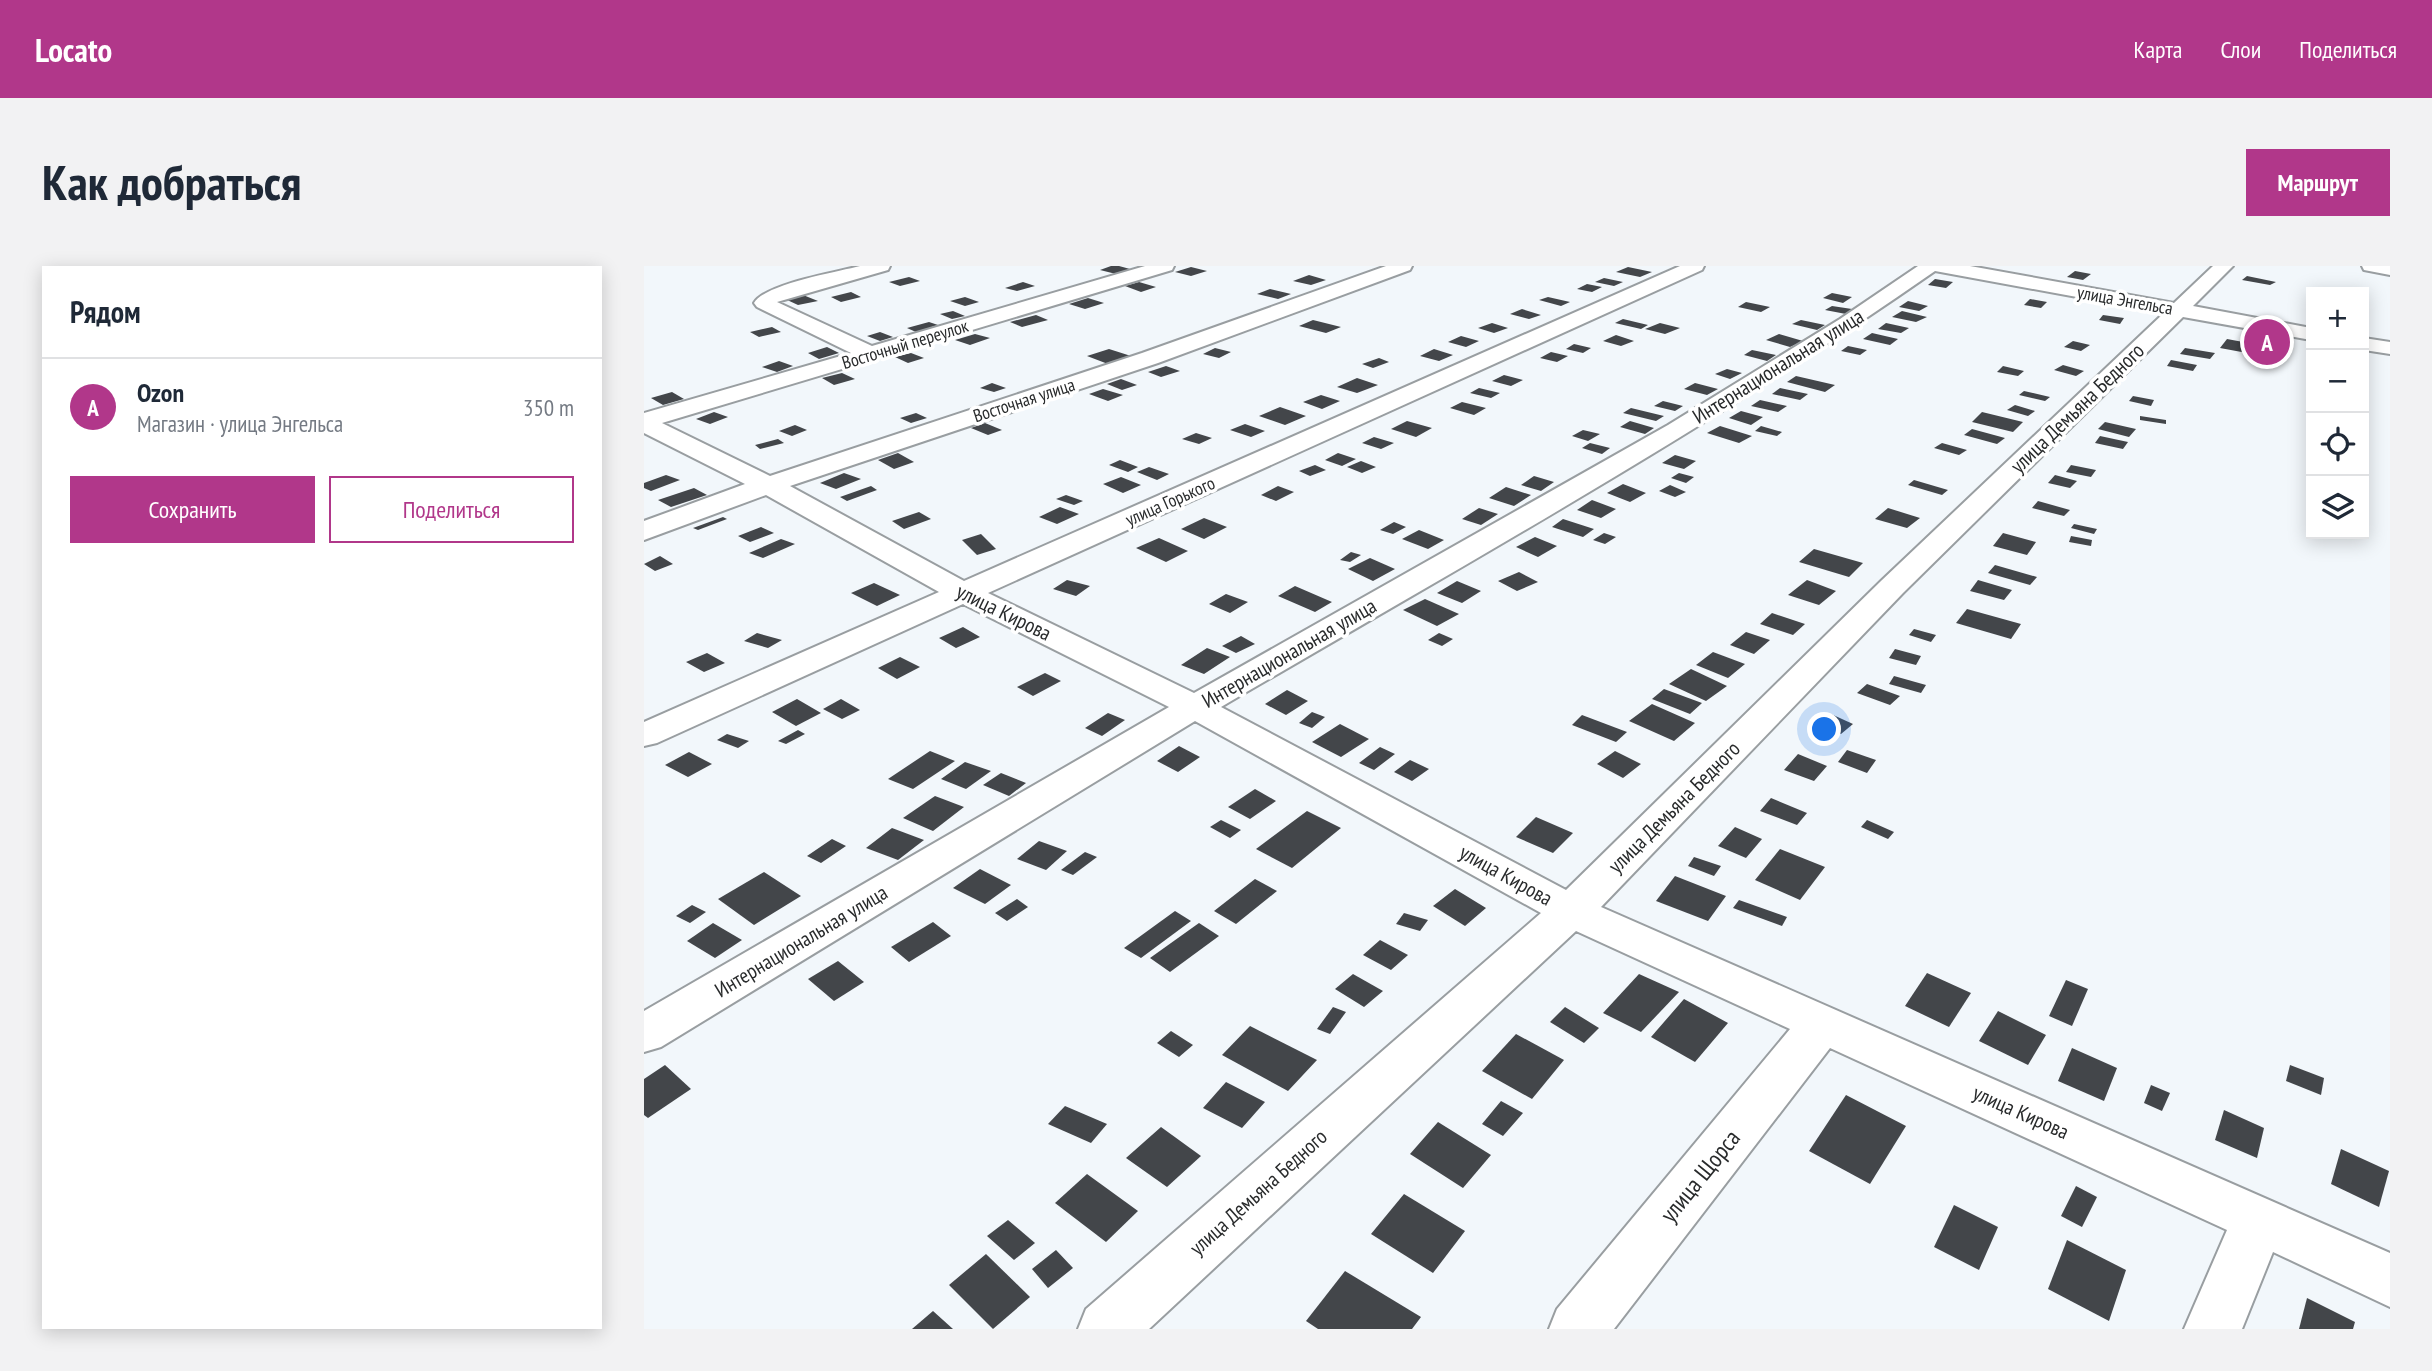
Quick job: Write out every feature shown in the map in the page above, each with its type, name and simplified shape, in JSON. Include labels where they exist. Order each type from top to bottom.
[{"type":"street","points":[[871,354],[764,303],[766,299],[790,290],[881,266]]},
{"type":"street","name":"Восточный переулок","points":[[644,423],[1165,266]]},
{"type":"street","name":"Восточная улица","points":[[644,531],[768,485],[1150,358],[1403,266]]},
{"type":"street","name":"улица Горького","points":[[644,735],[1695,266]]},
{"type":"street","name":"Интернациональная улица","points":[[644,1034],[1195,706],[1611,470],[1835,334],[1930,266]]},
{"type":"street","name":"улица Энгельса","points":[[1939,266],[2306,333]]},
{"type":"street","name":"улица Демьяна Бедного","points":[[1107,1329],[1570,911],[1892,587],[2224,266]]},
{"type":"street","points":[[2371,266],[2390,269]]},
{"type":"street","points":[[2369,345],[2390,348]]},
{"type":"street","name":"улица Кирова","points":[[644,423],[768,485],[964,593],[1195,706],[1570,911],[2259,1219],[2390,1281]]},
{"type":"street","name":"улица Щорса","points":[[1578,1329],[1822,1023]]},
{"type":"street","points":[[2213,1329],[2259,1219]]},
{"type":"building","points":[[1111,266],[1130,269],[1116,274],[1100,270]]},
{"type":"building","points":[[1191,267],[1207,271],[1191,276],[1175,272]]},
{"type":"building","points":[[1628,267],[1652,272],[1640,277],[1616,272]]},
{"type":"building","points":[[2075,271],[2091,274],[2083,280],[2067,277]]},
{"type":"building","points":[[1309,275],[1326,280],[1311,285],[1293,281]]},
{"type":"building","points":[[2247,276],[2276,282],[2270,285],[2242,280]]},
{"type":"building","points":[[909,277],[920,281],[900,286],[889,282]]},
{"type":"building","points":[[1604,278],[1623,282],[1614,286],[1595,282]]},
{"type":"building","points":[[1935,279],[1953,282],[1946,288],[1928,285]]},
{"type":"building","points":[[1023,282],[1035,286],[1017,291],[1005,288]]},
{"type":"building","points":[[1139,282],[1156,287],[1141,292],[1125,286]]},
{"type":"building","points":[[1587,284],[1602,287],[1592,292],[1577,289]]},
{"type":"building","points":[[1270,289],[1291,294],[1278,299],[1257,294]]},
{"type":"building","points":[[851,292],[861,297],[841,302],[831,297]]},
{"type":"building","points":[[1832,293],[1852,297],[1843,303],[1823,298]]},
{"type":"building","points":[[803,295],[818,301],[798,305],[785,299]]},
{"type":"building","points":[[965,297],[979,302],[965,306],[950,301]]},
{"type":"building","points":[[1548,297],[1570,302],[1561,306],[1539,300]]},
{"type":"building","points":[[1088,298],[1104,303],[1085,309],[1069,304]]},
{"type":"building","points":[[2030,299],[2047,302],[2041,308],[2024,305]]},
{"type":"building","points":[[1908,301],[1928,306],[1919,311],[1899,307]]},
{"type":"building","points":[[1746,302],[1770,307],[1761,312],[1738,307]]},
{"type":"building","points":[[1832,306],[1852,309],[1846,314],[1825,310]]},
{"type":"building","points":[[1522,309],[1541,315],[1529,319],[1510,314]]},
{"type":"building","points":[[953,311],[965,316],[952,319],[940,314]]},
{"type":"building","points":[[1902,311],[1927,317],[1916,322],[1892,317]]},
{"type":"building","points":[[1036,315],[1048,320],[1022,327],[1010,322]]},
{"type":"building","points":[[2103,315],[2124,318],[2120,324],[2099,320]]},
{"type":"building","points":[[1623,319],[1648,325],[1641,329],[1615,323]]},
{"type":"building","points":[[1313,320],[1341,327],[1326,333],[1299,326]]},
{"type":"building","points":[[1801,320],[1825,325],[1817,330],[1792,324]]},
{"type":"building","points":[[929,322],[938,325],[916,332],[907,328]]},
{"type":"building","points":[[1492,323],[1508,328],[1494,333],[1478,328]]},
{"type":"building","points":[[1660,323],[1680,328],[1665,334],[1645,329]]},
{"type":"building","points":[[1886,323],[1909,328],[1901,333],[1878,329]]},
{"type":"building","points":[[772,327],[781,332],[759,337],[750,332]]},
{"type":"building","points":[[880,332],[893,337],[880,341],[867,336]]},
{"type":"building","points":[[1872,333],[1898,339],[1890,345],[1863,339]]},
{"type":"building","points":[[975,334],[990,338],[970,345],[955,340]]},
{"type":"building","points":[[1779,334],[1803,341],[1790,347],[1766,340]]},
{"type":"building","points":[[1616,335],[1634,341],[1621,346],[1603,341]]},
{"type":"building","points":[[1461,336],[1479,341],[1466,347],[1448,342]]},
{"type":"building","points":[[2259,338],[2289,343],[2286,350],[2255,344]]},
{"type":"building","points":[[2227,339],[2254,344],[2247,353],[2220,348]]},
{"type":"building","points":[[2073,341],[2090,345],[2081,351],[2064,347]]},
{"type":"building","points":[[1574,344],[1591,348],[1583,353],[1566,349]]},
{"type":"building","points":[[1848,346],[1867,350],[1860,355],[1841,351]]},
{"type":"building","points":[[827,347],[839,353],[819,359],[808,353]]},
{"type":"building","points":[[1215,348],[1231,352],[1219,358],[1203,354]]},
{"type":"building","points":[[2185,348],[2215,353],[2210,359],[2180,354]]},
{"type":"building","points":[[1109,349],[1131,356],[1108,364],[1087,356]]},
{"type":"building","points":[[1434,349],[1453,355],[1439,361],[1420,356]]},
{"type":"building","points":[[1752,350],[1776,355],[1767,361],[1744,355]]},
{"type":"building","points":[[1551,352],[1568,356],[1557,362],[1540,358]]},
{"type":"building","points":[[911,353],[924,358],[908,363],[895,357]]},
{"type":"building","points":[[1379,358],[1389,362],[1373,368],[1362,364]]},
{"type":"building","points":[[2171,360],[2197,365],[2193,371],[2167,366]]},
{"type":"building","points":[[779,361],[793,366],[777,372],[762,367]]},
{"type":"building","points":[[2063,365],[2084,371],[2076,376],[2054,370]]},
{"type":"building","points":[[1166,366],[1180,371],[1161,377],[1148,372]]},
{"type":"building","points":[[2003,366],[2024,371],[2018,376],[1997,372]]},
{"type":"building","points":[[1727,369],[1742,373],[1730,379],[1715,374]]},
{"type":"building","points":[[842,373],[855,379],[834,385],[822,378]]},
{"type":"building","points":[[1504,375],[1523,380],[1511,386],[1492,381]]},
{"type":"building","points":[[1796,376],[1835,385],[1825,392],[1787,382]]},
{"type":"building","points":[[1357,378],[1378,385],[1357,393],[1337,387]]},
{"type":"building","points":[[1121,379],[1137,385],[1122,390],[1107,384]]},
{"type":"building","points":[[992,383],[1006,388],[994,392],[980,388]]},
{"type":"building","points":[[1695,383],[1718,389],[1707,395],[1684,389]]},
{"type":"building","points":[[1479,388],[1500,393],[1491,398],[1470,393]]},
{"type":"building","points":[[1780,388],[1808,394],[1800,400],[1772,394]]},
{"type":"building","points":[[1103,389],[1123,395],[1108,401],[1089,394]]},
{"type":"building","points":[[2024,391],[2050,397],[2045,401],[2019,395]]},
{"type":"building","points":[[672,392],[684,399],[663,405],[651,398]]},
{"type":"building","points":[[1321,395],[1340,401],[1322,409],[1303,402]]},
{"type":"building","points":[[2133,396],[2154,400],[2151,406],[2129,401]]},
{"type":"building","points":[[1760,400],[1787,406],[1778,412],[1751,406]]},
{"type":"building","points":[[1663,401],[1683,406],[1675,411],[1654,406]]},
{"type":"building","points":[[1462,402],[1486,408],[1474,415],[1450,408]]},
{"type":"building","points":[[2015,405],[2035,411],[2028,416],[2007,410]]},
{"type":"building","points":[[1280,407],[1306,416],[1285,425],[1259,416]]},
{"type":"building","points":[[1631,408],[1664,416],[1656,421],[1623,413]]},
{"type":"building","points":[[1741,411],[1763,417],[1751,425],[1729,418]]},
{"type":"building","points":[[714,412],[728,417],[710,424],[696,419]]},
{"type":"building","points":[[1982,412],[2023,422],[2013,432],[1972,422]]},
{"type":"building","points":[[916,413],[927,418],[911,423],[900,418]]},
{"type":"building","points":[[2140,416],[2166,420],[2166,424],[2140,420]]},
{"type":"building","points":[[1407,421],[1432,428],[1416,437],[1391,429]]},
{"type":"building","points":[[1630,421],[1654,428],[1645,434],[1620,427]]},
{"type":"building","points":[[2105,422],[2136,429],[2129,437],[2098,429]]},
{"type":"building","points":[[985,423],[1002,430],[988,435],[971,428]]},
{"type":"building","points":[[1245,424],[1265,431],[1251,437],[1230,430]]},
{"type":"building","points":[[795,425],[807,430],[792,436],[779,431]]},
{"type":"building","points":[[1720,426],[1752,436],[1739,443],[1707,433]]},
{"type":"building","points":[[1761,426],[1782,432],[1777,436],[1755,431]]},
{"type":"building","points":[[1972,429],[2005,438],[1997,444],[1964,435]]},
{"type":"building","points":[[1583,430],[1600,434],[1588,441],[1572,436]]},
{"type":"building","points":[[1196,433],[1212,438],[1199,444],[1182,439]]},
{"type":"building","points":[[2100,436],[2128,442],[2123,449],[2095,443]]},
{"type":"building","points":[[1374,437],[1394,443],[1381,449],[1362,443]]},
{"type":"building","points":[[778,439],[784,443],[760,449],[755,445]]},
{"type":"building","points":[[1590,443],[1610,448],[1602,454],[1582,448]]},
{"type":"building","points":[[1942,443],[1967,450],[1959,455],[1934,448]]},
{"type":"building","points":[[898,453],[914,462],[894,469],[878,460]]},
{"type":"building","points":[[1338,453],[1356,459],[1342,466],[1325,460]]},
{"type":"building","points":[[1675,455],[1696,461],[1684,469],[1662,463]]},
{"type":"building","points":[[1120,460],[1138,467],[1128,472],[1109,465]]},
{"type":"building","points":[[1361,461],[1376,467],[1362,473],[1347,467]]},
{"type":"building","points":[[1315,465],[1326,470],[1310,476],[1299,471]]},
{"type":"building","points":[[2071,465],[2096,470],[2091,477],[2066,472]]},
{"type":"building","points":[[1149,467],[1169,474],[1157,480],[1137,472]]},
{"type":"building","points":[[844,473],[861,479],[836,489],[820,483]]},
{"type":"building","points":[[1679,473],[1694,477],[1686,483],[1671,478]]},
{"type":"building","points":[[666,475],[680,480],[651,491],[644,488],[644,483]]},
{"type":"building","points":[[2055,475],[2077,481],[2070,488],[2048,483]]},
{"type":"building","points":[[1534,476],[1554,482],[1541,491],[1521,485]]},
{"type":"building","points":[[1121,477],[1141,485],[1123,493],[1103,484]]},
{"type":"building","points":[[1914,480],[1948,490],[1942,495],[1908,485]]},
{"type":"building","points":[[1623,484],[1646,493],[1630,502],[1607,493]]},
{"type":"building","points":[[1670,485],[1686,492],[1675,497],[1659,491]]},
{"type":"building","points":[[871,486],[877,490],[847,501],[840,497]]},
{"type":"building","points":[[1278,486],[1294,492],[1276,501],[1261,495]]},
{"type":"building","points":[[1506,487],[1531,495],[1514,506],[1489,498]]},
{"type":"building","points":[[694,488],[707,495],[671,507],[658,500]]},
{"type":"building","points":[[1066,495],[1083,501],[1074,505],[1056,499]]},
{"type":"building","points":[[1592,500],[1616,509],[1601,518],[1577,510]]},
{"type":"building","points":[[2038,501],[2070,510],[2064,516],[2032,508]]},
{"type":"building","points":[[1060,507],[1079,514],[1057,524],[1039,517]]},
{"type":"building","points":[[1479,508],[1498,514],[1481,525],[1462,519]]},
{"type":"building","points":[[1888,508],[1920,518],[1907,528],[1875,519]]},
{"type":"building","points":[[919,512],[931,519],[904,529],[892,521]]},
{"type":"building","points":[[723,517],[727,519],[698,530],[693,528]]},
{"type":"building","points":[[1204,518],[1227,527],[1204,539],[1181,529]]},
{"type":"building","points":[[1563,519],[1594,529],[1583,537],[1552,527]]},
{"type":"building","points":[[1394,522],[1406,527],[1393,534],[1380,530]]},
{"type":"building","points":[[2074,524],[2097,529],[2094,534],[2071,528]]},
{"type":"building","points":[[761,527],[774,533],[750,542],[738,536]]},
{"type":"building","points":[[1419,530],[1444,540],[1428,549],[1402,539]]},
{"type":"building","points":[[1604,533],[1616,537],[1605,544],[1593,540]]},
{"type":"building","points":[[2003,533],[2036,542],[2027,555],[1993,546]]},
{"type":"building","points":[[981,534],[996,549],[977,555],[962,540]]},
{"type":"building","points":[[2071,536],[2092,540],[2091,546],[2069,542]]},
{"type":"building","points":[[1535,537],[1557,546],[1538,557],[1516,547]]},
{"type":"building","points":[[1159,538],[1188,551],[1166,562],[1136,548]]},
{"type":"building","points":[[781,539],[795,544],[763,558],[749,553]]},
{"type":"building","points":[[1814,549],[1863,563],[1849,577],[1799,562]]},
{"type":"building","points":[[1351,552],[1361,555],[1350,562],[1340,560]]},
{"type":"building","points":[[660,556],[673,564],[655,571],[644,564]]},
{"type":"building","points":[[1370,558],[1395,569],[1373,581],[1348,569]]},
{"type":"building","points":[[1995,565],[2037,577],[2030,585],[1988,573]]},
{"type":"building","points":[[1519,572],[1538,582],[1517,591],[1498,581]]},
{"type":"building","points":[[1067,580],[1090,586],[1076,596],[1053,589]]},
{"type":"building","points":[[1807,580],[1836,591],[1819,605],[1788,595]]},
{"type":"building","points":[[1978,580],[2012,590],[2004,600],[1970,591]]},
{"type":"building","points":[[1457,581],[1481,591],[1462,603],[1437,593]]},
{"type":"building","points":[[874,583],[900,595],[877,606],[851,593]]},
{"type":"building","points":[[1295,586],[1332,602],[1315,612],[1278,596]]},
{"type":"building","points":[[1226,594],[1248,602],[1230,613],[1209,604]]},
{"type":"building","points":[[1425,599],[1459,614],[1437,626],[1403,610]]},
{"type":"building","points":[[1967,609],[2021,624],[2011,639],[1956,623]]},
{"type":"building","points":[[1772,613],[1805,624],[1793,635],[1760,624]]},
{"type":"building","points":[[963,627],[980,637],[956,648],[939,638]]},
{"type":"building","points":[[1914,629],[1936,635],[1931,642],[1909,635]]},
{"type":"building","points":[[1746,632],[1770,640],[1754,654],[1730,645]]},
{"type":"building","points":[[757,633],[782,640],[768,648],[744,641]]},
{"type":"building","points":[[1439,633],[1453,639],[1442,646],[1428,640]]},
{"type":"building","points":[[1241,636],[1255,644],[1236,653],[1222,646]]},
{"type":"building","points":[[1207,648],[1230,657],[1204,674],[1181,665]]},
{"type":"building","points":[[1895,649],[1921,656],[1916,665],[1889,658]]},
{"type":"building","points":[[1713,652],[1745,664],[1728,678],[1696,665]]},
{"type":"building","points":[[707,653],[725,663],[704,672],[686,662]]},
{"type":"building","points":[[900,657],[920,667],[897,679],[878,668]]},
{"type":"building","points":[[1691,669],[1727,686],[1706,701],[1669,684]]},
{"type":"building","points":[[1045,673],[1061,681],[1033,696],[1017,687]]},
{"type":"building","points":[[1894,676],[1926,685],[1921,693],[1889,684]]},
{"type":"building","points":[[1867,684],[1900,696],[1890,705],[1857,693]]},
{"type":"building","points":[[1664,689],[1702,703],[1690,714],[1652,699]]},
{"type":"building","points":[[1287,690],[1308,701],[1286,715],[1265,704]]},
{"type":"building","points":[[797,699],[821,713],[796,726],[772,712]]},
{"type":"building","points":[[841,699],[860,710],[842,719],[823,709]]},
{"type":"building","points":[[1652,704],[1695,723],[1674,741],[1629,721]]},
{"type":"building","points":[[1312,712],[1325,717],[1312,728],[1299,723]]},
{"type":"building","points":[[1108,713],[1125,720],[1102,736],[1085,728]]},
{"type":"building","points":[[1831,714],[1853,724],[1841,734],[1819,725]]},
{"type":"building","points":[[1582,715],[1627,732],[1616,742],[1572,725]]},
{"type":"building","points":[[1340,724],[1369,739],[1341,757],[1312,742]]},
{"type":"building","points":[[798,730],[805,734],[786,744],[778,741]]},
{"type":"building","points":[[727,734],[749,741],[738,748],[717,740]]},
{"type":"building","points":[[1179,746],[1200,757],[1178,772],[1157,761]]},
{"type":"building","points":[[1380,747],[1395,754],[1374,770],[1359,763]]},
{"type":"building","points":[[1847,750],[1876,760],[1867,773],[1838,762]]},
{"type":"building","points":[[930,751],[955,761],[913,789],[888,779]]},
{"type":"building","points":[[1615,751],[1641,764],[1623,778],[1597,764]]},
{"type":"building","points":[[689,752],[712,764],[688,777],[665,765]]},
{"type":"building","points":[[1798,754],[1827,766],[1814,781],[1784,770]]},
{"type":"building","points":[[1410,760],[1429,769],[1412,781],[1394,772]]},
{"type":"building","points":[[965,762],[991,771],[966,789],[941,779]]},
{"type":"building","points":[[1001,773],[1026,783],[1009,796],[983,785]]},
{"type":"building","points":[[1255,789],[1276,801],[1250,819],[1228,807]]},
{"type":"building","points":[[935,796],[964,807],[933,831],[903,818]]},
{"type":"building","points":[[1771,798],[1807,813],[1797,825],[1760,811]]},
{"type":"building","points":[[1307,811],[1341,828],[1292,868],[1256,849]]},
{"type":"building","points":[[1536,817],[1573,833],[1553,853],[1516,837]]},
{"type":"building","points":[[1221,820],[1241,830],[1230,838],[1210,827]]},
{"type":"building","points":[[1867,820],[1894,832],[1888,839],[1861,827]]},
{"type":"building","points":[[1735,827],[1762,839],[1746,858],[1718,846]]},
{"type":"building","points":[[892,828],[924,840],[898,860],[866,848]]},
{"type":"building","points":[[832,839],[846,846],[821,863],[807,856]]},
{"type":"building","points":[[1039,841],[1067,851],[1046,870],[1017,859]]},
{"type":"building","points":[[1780,849],[1825,867],[1800,900],[1755,880]]},
{"type":"building","points":[[1085,852],[1097,857],[1073,875],[1061,870]]},
{"type":"building","points":[[1694,857],[1721,866],[1714,876],[1688,866]]},
{"type":"building","points":[[980,869],[1011,885],[985,904],[953,888]]},
{"type":"building","points":[[764,872],[801,896],[754,925],[718,899]]},
{"type":"building","points":[[1675,876],[1726,896],[1708,921],[1656,901]]},
{"type":"building","points":[[1255,879],[1277,891],[1236,924],[1214,911]]},
{"type":"building","points":[[1455,889],[1486,908],[1465,926],[1433,906]]},
{"type":"building","points":[[1017,899],[1028,907],[1007,921],[995,913]]},
{"type":"building","points":[[1739,900],[1787,917],[1782,926],[1733,908]]},
{"type":"building","points":[[692,905],[706,912],[690,923],[676,916]]},
{"type":"building","points":[[1175,911],[1191,921],[1141,958],[1124,948]]},
{"type":"building","points":[[1404,913],[1428,920],[1420,931],[1396,924]]},
{"type":"building","points":[[933,922],[951,936],[909,962],[891,947]]},
{"type":"building","points":[[713,923],[742,940],[715,958],[687,941]]},
{"type":"building","points":[[1199,923],[1219,936],[1170,972],[1150,958]]},
{"type":"building","points":[[1380,940],[1408,955],[1391,970],[1363,955]]},
{"type":"building","points":[[838,961],[864,982],[834,1001],[808,979]]},
{"type":"building","points":[[1927,973],[1971,993],[1949,1027],[1905,1006]]},
{"type":"building","points":[[1353,974],[1383,991],[1364,1007],[1335,989]]},
{"type":"building","points":[[1639,974],[1679,992],[1641,1032],[1603,1013]]},
{"type":"building","points":[[2066,980],[2088,989],[2072,1026],[2049,1016]]},
{"type":"building","points":[[1684,999],[1728,1023],[1695,1062],[1651,1037]]},
{"type":"building","points":[[1333,1007],[1346,1012],[1330,1034],[1317,1029]]},
{"type":"building","points":[[1565,1007],[1599,1028],[1584,1043],[1550,1022]]},
{"type":"building","points":[[1998,1011],[2046,1035],[2028,1065],[1979,1041]]},
{"type":"building","points":[[1250,1026],[1317,1060],[1288,1091],[1222,1055]]},
{"type":"building","points":[[1171,1031],[1193,1045],[1179,1057],[1157,1043]]},
{"type":"building","points":[[1516,1034],[1564,1060],[1532,1099],[1482,1071]]},
{"type":"building","points":[[2072,1048],[2117,1068],[2104,1101],[2058,1081]]},
{"type":"building","points":[[665,1065],[691,1089],[648,1118],[644,1115],[644,1079]]},
{"type":"building","points":[[2290,1065],[2324,1078],[2321,1095],[2286,1081]]},
{"type":"building","points":[[1226,1082],[1265,1102],[1242,1128],[1203,1108]]},
{"type":"building","points":[[2151,1085],[2170,1093],[2162,1111],[2144,1103]]},
{"type":"building","points":[[1846,1095],[1906,1126],[1870,1184],[1809,1151]]},
{"type":"building","points":[[1501,1101],[1523,1113],[1503,1136],[1482,1124]]},
{"type":"building","points":[[1065,1106],[1107,1124],[1091,1143],[1048,1124]]},
{"type":"building","points":[[2224,1110],[2264,1128],[2257,1158],[2215,1140]]},
{"type":"building","points":[[1438,1122],[1491,1155],[1463,1188],[1410,1154]]},
{"type":"building","points":[[1161,1127],[1201,1156],[1167,1187],[1126,1158]]},
{"type":"building","points":[[2341,1149],[2389,1171],[2379,1207],[2331,1184]]},
{"type":"building","points":[[1087,1174],[1138,1211],[1106,1242],[1055,1203]]},
{"type":"building","points":[[2076,1186],[2097,1197],[2082,1227],[2061,1216]]},
{"type":"building","points":[[1404,1194],[1465,1231],[1433,1273],[1371,1234]]},
{"type":"building","points":[[1954,1205],[1998,1227],[1979,1270],[1934,1247]]},
{"type":"building","points":[[1008,1220],[1035,1243],[1014,1260],[987,1236]]},
{"type":"building","points":[[2067,1240],[2126,1270],[2109,1321],[2048,1289]]},
{"type":"building","points":[[1056,1250],[1073,1268],[1048,1288],[1032,1269]]},
{"type":"building","points":[[986,1254],[1030,1297],[993,1329],[949,1285]]},
{"type":"building","points":[[1345,1271],[1421,1317],[1412,1329],[1318,1329],[1306,1321]]},
{"type":"building","points":[[2307,1298],[2355,1322],[2353,1329],[2299,1329]]},
{"type":"building","points":[[933,1311],[953,1329],[912,1329]]},
{"type":"place","name":"Ozon","points":[[2267,342]]}]
